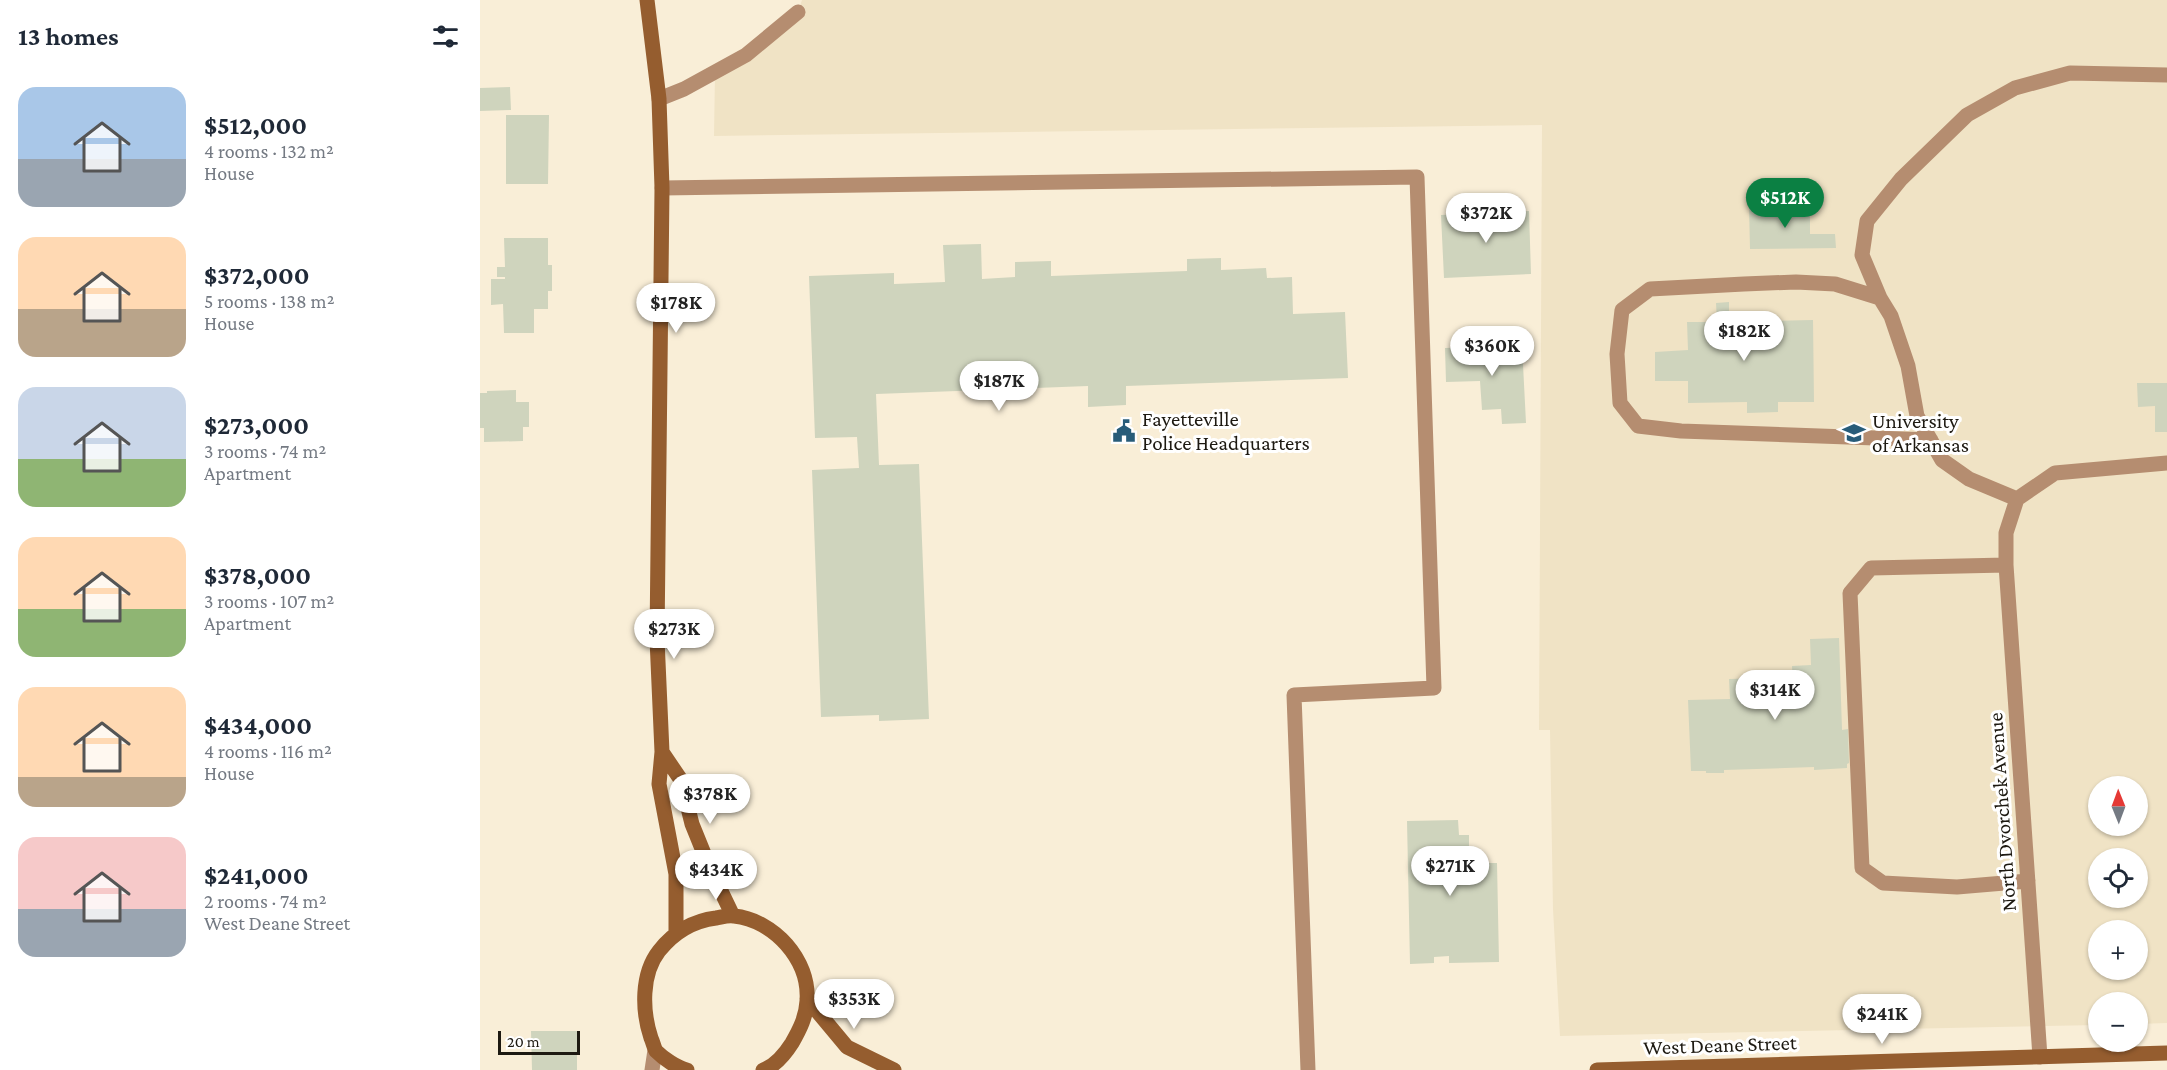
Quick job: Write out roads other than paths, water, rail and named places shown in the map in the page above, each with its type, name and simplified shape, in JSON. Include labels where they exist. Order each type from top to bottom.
[{"type":"street","points":[[647,0],[659,99],[662,188],[657,639],[662,752],[659,784],[676,874],[676,932]]},
{"type":"street","points":[[659,99],[684,89],[747,55],[798,12]]},
{"type":"street","points":[[2167,75],[2070,73],[2014,88],[1967,115],[1901,179],[1867,221],[1862,255],[1880,298],[1891,316],[1908,366],[1917,416],[1942,460],[1969,479],[2017,500],[2055,473],[2167,463]]},
{"type":"street","points":[[662,188],[1417,177],[1434,688],[1294,695],[1308,1070]]},
{"type":"street","points":[[1880,298],[1835,284],[1796,282],[1650,289],[1622,310],[1617,354],[1620,403],[1638,426],[1704,432],[1931,440]]},
{"type":"street","name":"North Dvorchek Avenue","points":[[2017,500],[2006,533],[2006,565],[2040,1057]]},
{"type":"street","points":[[2006,565],[1871,568],[1850,593],[1862,868],[1883,883],[1957,887],[2028,881]]},
{"type":"street","points":[[662,752],[681,780],[692,824],[733,916]]},
{"type":"street","points":[[652,1070],[656,1050],[649,1031],[645,1005],[647,977],[657,952],[676,932],[700,920],[733,916],[751,920],[774,932],[792,950],[804,974],[807,999],[802,1025],[789,1048],[772,1069]]},
{"type":"street","points":[[807,999],[847,1047],[894,1070]]},
{"type":"street","points":[[656,1050],[680,1068],[687,1070]]},
{"type":"street","name":"West Deane Street","points":[[1597,1070],[1927,1065],[2040,1057],[2167,1053]]},
{"type":"place","name":"Fayetteville Police Headquarters","points":[[1124,431]]},
{"type":"place","name":"University of Arkansas","points":[[1854,433]]}]
